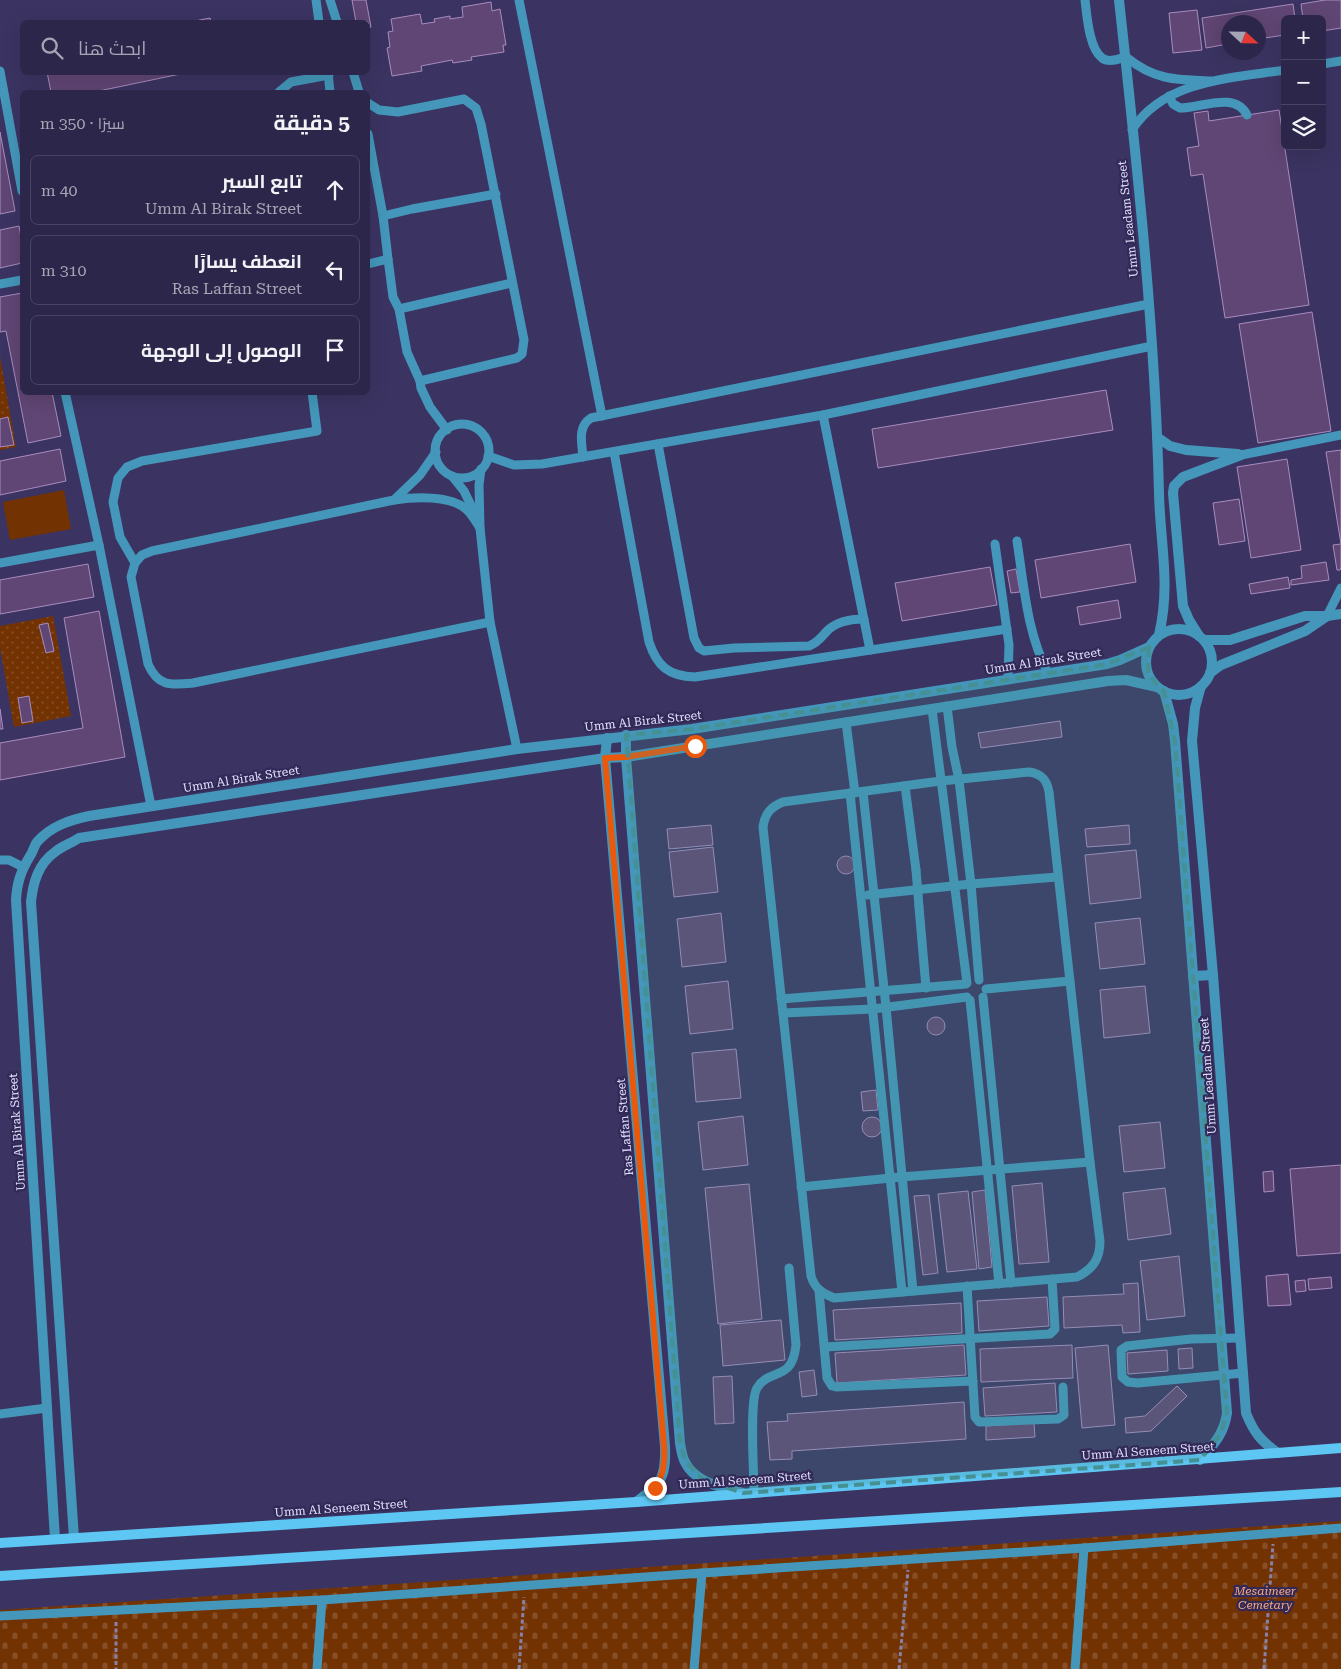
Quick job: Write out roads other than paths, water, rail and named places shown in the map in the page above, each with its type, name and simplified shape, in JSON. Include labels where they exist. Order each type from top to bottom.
[{"type":"main road","name":"Umm Al Seneem Street","points":[[0,1543],[636,1502],[1341,1448]]},
{"type":"main road","points":[[0,1576],[1341,1492]]},
{"type":"street","name":"Umm Leadam Street","points":[[1119,0],[1126,57],[1152,346],[1159,500],[1165,565],[1164,605],[1159,635]]},
{"type":"street","points":[[1157,437],[1170,446],[1186,450],[1241,455]]},
{"type":"street","points":[[1210,673],[1211,653],[1189,620],[1183,606],[1173,493],[1174,486],[1183,477],[1241,455]]},
{"type":"street","points":[[1160,689],[1148,675],[1146,661],[1149,647],[1159,635],[1166,631],[1184,629],[1202,638],[1230,640],[1305,616],[1341,614]]},
{"type":"street","points":[[74,1538],[31,902],[32,886],[38,873],[45,861],[55,851],[79,838],[605,758],[626,757],[1108,681],[1126,680],[1160,689],[1173,695],[1183,695],[1193,692],[1201,686],[1210,673],[1221,665],[1304,630],[1327,616]]},
{"type":"street","name":"Umm Al Birak Street","points":[[55,1539],[16,914],[16,889],[22,867],[37,843],[48,833],[67,821],[151,806],[517,749],[626,735],[692,729],[1107,664],[1149,647]]},
{"type":"street","name":"Umm Leadam Street","points":[[1201,686],[1195,708],[1192,741],[1213,975],[1246,1413],[1250,1425],[1262,1441],[1278,1453]]},
{"type":"street","name":"Umm Leadam Street","points":[[1160,689],[1173,724],[1175,741],[1227,1412],[1225,1426],[1214,1444],[1200,1460]]},
{"type":"street","points":[[692,729],[691,738],[695,746]]},
{"type":"street","points":[[626,735],[626,757],[680,1443],[684,1461],[695,1475],[712,1484],[742,1493]]},
{"type":"street","name":"Ras Laffan Street","points":[[607,738],[605,758],[665,1454],[663,1473],[655,1488],[636,1502]]},
{"type":"street","points":[[1193,976],[1213,975]]},
{"type":"lane","points":[[316,0],[319,20]]},
{"type":"lane","points":[[330,0],[336,20]]},
{"type":"lane","points":[[519,0],[602,416]]},
{"type":"lane","points":[[1084,0],[1093,47],[1102,58],[1112,60],[1126,57],[1150,74],[1164,78],[1211,82]]},
{"type":"lane","points":[[1326,63],[1341,61]]},
{"type":"lane","points":[[0,71],[20,180]]},
{"type":"lane","points":[[1132,130],[1148,110],[1169,96],[1211,82],[1281,71]]},
{"type":"lane","points":[[282,90],[292,82],[324,75]]},
{"type":"lane","points":[[328,75],[330,90]]},
{"type":"lane","points":[[354,75],[358,90]]},
{"type":"lane","points":[[1169,96],[1173,104],[1180,108],[1233,102],[1242,107],[1247,115]]},
{"type":"lane","points":[[370,104],[379,110],[398,112],[464,99],[476,108],[496,194],[524,340],[522,354],[517,358],[420,380]]},
{"type":"lane","points":[[370,145],[383,216],[393,297],[399,309],[408,352],[420,380],[421,388],[430,407],[447,430]]},
{"type":"lane","points":[[383,216],[496,194]]},
{"type":"lane","points":[[370,264],[388,259]]},
{"type":"lane","points":[[0,284],[20,280]]},
{"type":"lane","points":[[399,309],[512,283]]},
{"type":"lane","points":[[583,457],[581,439],[583,427],[591,418],[1149,304]]},
{"type":"lane","points":[[488,456],[514,466],[542,464],[823,415],[1152,346]]},
{"type":"lane","points":[[66,395],[99,545],[151,806]]},
{"type":"lane","points":[[135,563],[120,537],[113,502],[118,478],[127,467],[142,461],[317,431],[312,395]]},
{"type":"lane","points":[[823,415],[870,650]]},
{"type":"lane","points":[[480,528],[464,492],[452,476],[439,464],[436,452],[436,445],[440,436],[455,425],[462,424],[474,427],[480,430],[487,441],[488,456],[481,469],[479,485],[480,528],[490,622],[517,749]]},
{"type":"lane","points":[[1241,455],[1341,435]]},
{"type":"lane","points":[[658,444],[694,638],[698,648],[704,651],[734,648],[809,646],[818,642],[828,630],[842,621],[864,619]]},
{"type":"lane","points":[[394,500],[420,475],[436,452]]},
{"type":"lane","points":[[614,452],[649,642],[654,655],[669,671],[678,675],[695,676],[1007,629]]},
{"type":"lane","points":[[452,476],[468,477],[481,469]]},
{"type":"lane","points":[[480,528],[468,510],[460,505],[420,497],[394,500],[152,551],[142,555],[135,563],[132,577],[148,664],[160,682],[173,685],[202,681],[490,622]]},
{"type":"lane","points":[[1017,541],[1032,632],[1040,657],[1048,673]]},
{"type":"lane","points":[[995,544],[1009,645],[1008,679]]},
{"type":"lane","points":[[0,563],[99,545]]},
{"type":"lane","points":[[1327,616],[1341,588]]},
{"type":"lane","points":[[947,706],[952,747],[959,780],[971,884],[979,980]]},
{"type":"lane","points":[[932,709],[955,886],[966,983],[964,991],[968,999],[999,1284]]},
{"type":"lane","points":[[846,722],[856,793],[874,894],[913,1291]]},
{"type":"lane","points":[[1029,772],[1037,773],[1048,784],[1100,1252],[1096,1263],[1087,1272],[1077,1277],[834,1298],[820,1292],[811,1276],[763,826],[769,811],[775,805],[783,802],[959,780],[1029,772]]},
{"type":"lane","points":[[905,786],[916,870],[926,988]]},
{"type":"lane","points":[[856,793],[861,896],[902,1292]]},
{"type":"lane","points":[[0,860],[9,860],[22,867]]},
{"type":"lane","points":[[861,896],[1057,877]]},
{"type":"lane","points":[[781,999],[926,988],[966,983],[972,979],[979,980],[984,984],[1011,1283]]},
{"type":"lane","points":[[783,1014],[968,999],[977,1001],[984,993],[1070,981]]},
{"type":"lane","points":[[801,1187],[1090,1162]]},
{"type":"lane","points":[[754,1492],[753,1396],[761,1382],[786,1370],[795,1354],[796,1345],[789,1268]]},
{"type":"lane","points":[[825,1347],[1052,1333],[1055,1326],[1052,1279]]},
{"type":"lane","points":[[967,1286],[974,1417],[980,1422],[1058,1419],[1062,1417],[1064,1411],[1062,1387]]},
{"type":"lane","points":[[820,1292],[827,1378],[830,1384],[836,1387],[973,1381]]},
{"type":"lane","points":[[1240,1338],[1191,1339],[1127,1346],[1121,1350],[1120,1358],[1122,1377],[1128,1382],[1138,1383],[1243,1373]]},
{"type":"lane","points":[[0,1414],[47,1408]]},
{"type":"lane","points":[[0,1616],[322,1600],[1084,1548],[1341,1528]]},
{"type":"lane","points":[[1076,1669],[1084,1548]]},
{"type":"lane","points":[[694,1669],[702,1573]]},
{"type":"lane","points":[[316,1669],[322,1600]]},
{"type":"park label","name":"Mesaimeer Cemetary","points":[[1265,1598]]}]
